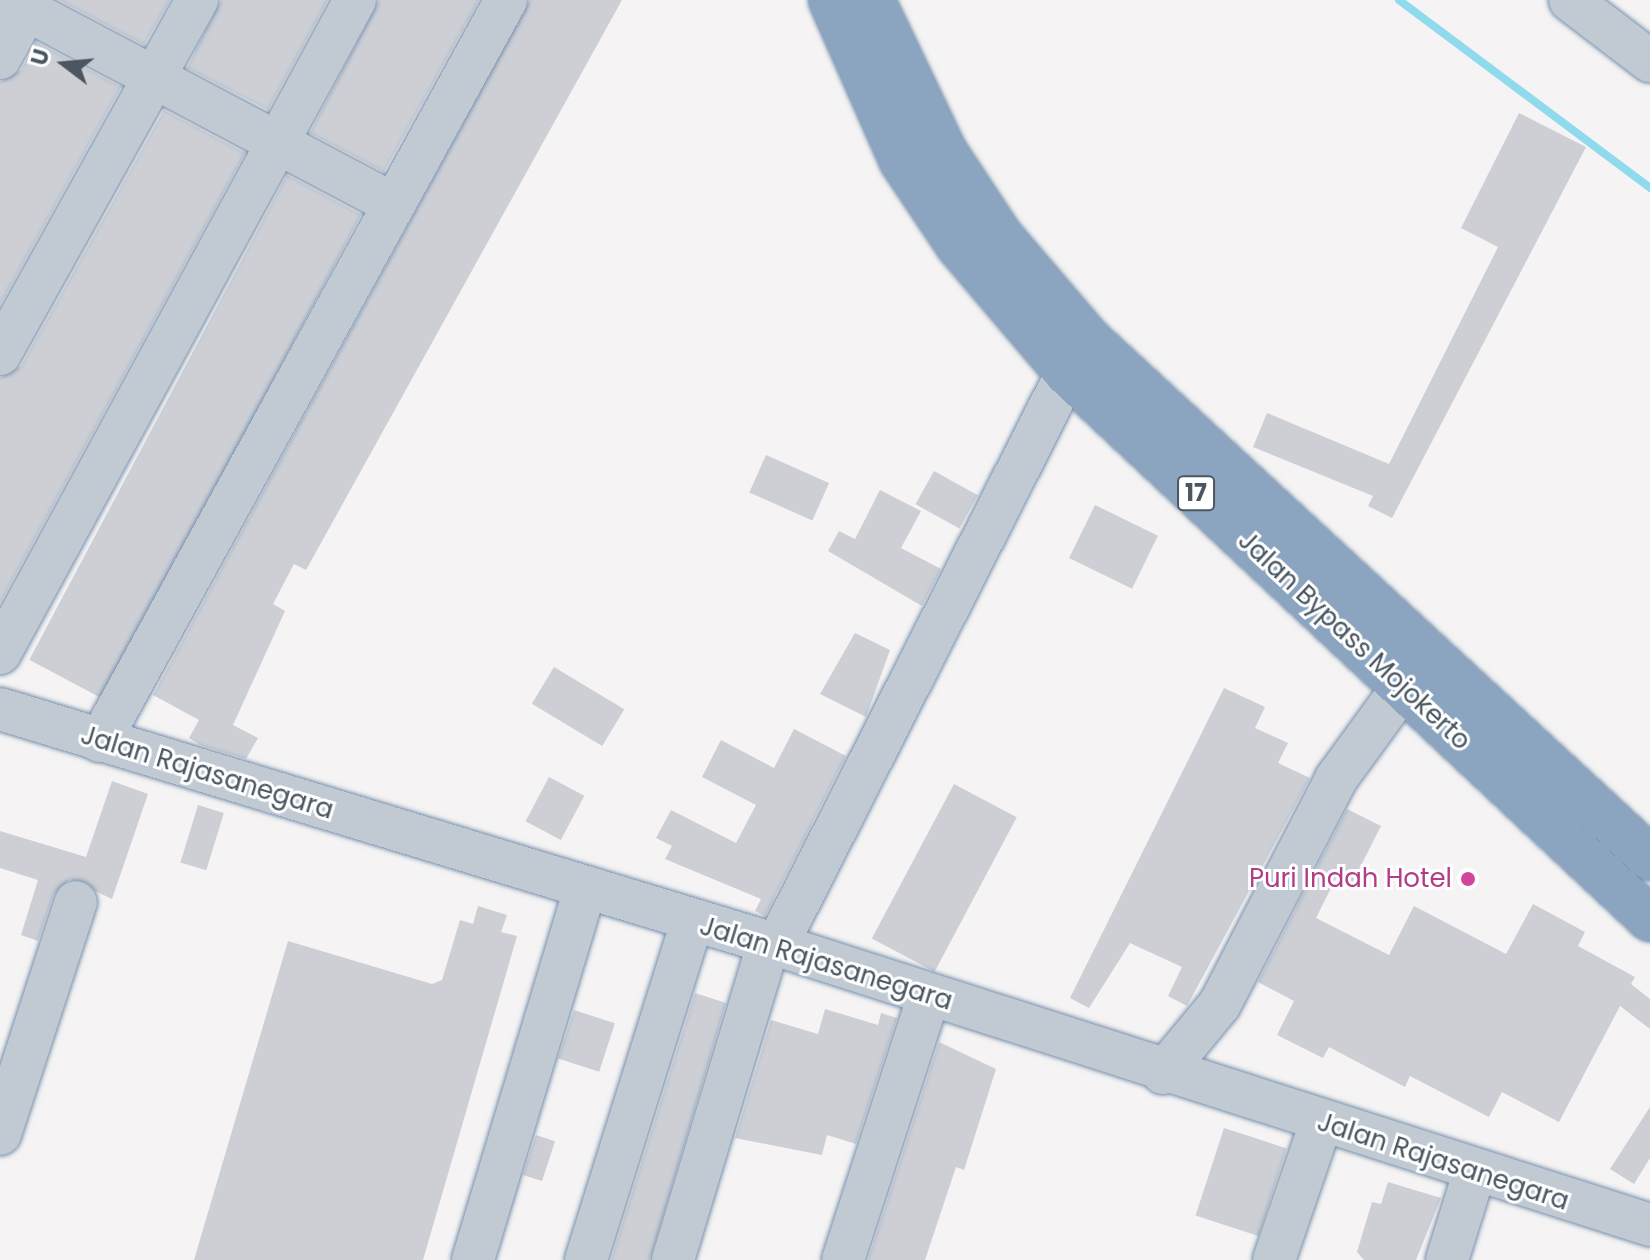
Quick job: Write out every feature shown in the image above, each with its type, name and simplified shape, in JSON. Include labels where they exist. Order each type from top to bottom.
[{"type":"highway","name":"Jalan Bypass Mojokerto","points":[[831,0],[902,161],[959,246],[1067,373],[1650,919]]},
{"type":"highway","name":"Jalan Bypass Mojokerto","points":[[872,0],[944,151],[1000,236],[1088,339],[1650,858]]},
{"type":"street","points":[[0,354],[197,0]]},
{"type":"street","points":[[0,653],[355,0]]},
{"type":"street","points":[[100,741],[506,0]]},
{"type":"street","points":[[1570,0],[1650,61]]},
{"type":"street","points":[[0,58],[22,3],[275,145],[393,204]]},
{"type":"street","points":[[673,1260],[773,944],[1067,373]]},
{"type":"street","points":[[1163,1073],[1220,1004],[1336,779],[1403,687]]},
{"type":"street","name":"Jalan Rajasanegara","points":[[0,709],[585,890],[773,944],[1474,1174],[1650,1225]]},
{"type":"street","points":[[473,1260],[585,890]]},
{"type":"street","points":[[0,1134],[76,902]]},
{"type":"street","points":[[586,1260],[692,922]]},
{"type":"street","points":[[843,1260],[929,996]]},
{"type":"street","points":[[1274,1260],[1321,1123]]},
{"type":"street","points":[[1447,1260],[1474,1174]]},
{"type":"building","points":[[59,0],[170,0],[144,45]]},
{"type":"building","points":[[221,0],[328,0],[268,110],[187,68]]},
{"type":"building","points":[[379,0],[479,0],[384,172],[310,133]]},
{"type":"building","points":[[530,0],[622,0],[306,570],[294,564],[273,604],[285,611],[233,725],[258,738],[246,759],[200,745],[189,738],[199,720],[153,695]]},
{"type":"building","points":[[36,42],[121,87],[0,305],[0,82],[21,70]]},
{"type":"building","points":[[164,110],[245,153],[0,603],[0,378],[21,366]]},
{"type":"building","points":[[1519,113],[1586,147],[1392,518],[1368,506],[1373,496],[1253,447],[1267,413],[1389,464],[1498,247],[1461,228]]},
{"type":"building","points":[[287,175],[361,214],[103,699],[29,660]]},
{"type":"building","points":[[766,455],[829,483],[812,521],[749,492]]},
{"type":"building","points":[[934,471],[978,495],[959,528],[916,504]]},
{"type":"building","points":[[880,490],[921,511],[901,548],[941,569],[922,606],[828,551],[839,531],[855,539]]},
{"type":"building","points":[[1095,505],[1158,536],[1132,589],[1069,558]]},
{"type":"building","points":[[855,633],[890,650],[866,717],[820,694]]},
{"type":"building","points":[[554,667],[624,709],[602,746],[532,704]]},
{"type":"building","points":[[1224,688],[1265,707],[1255,728],[1288,743],[1278,763],[1310,778],[1187,1006],[1168,996],[1182,967],[1130,943],[1089,1008],[1070,998]]},
{"type":"building","points":[[794,729],[846,756],[765,916],[755,911],[761,899],[665,859],[672,846],[656,838],[671,810],[736,843],[756,805],[702,777],[721,740],[774,768]]},
{"type":"building","points":[[549,777],[584,796],[561,840],[526,821]]},
{"type":"building","points":[[112,781],[148,794],[112,899],[70,879],[54,894],[38,941],[21,935],[38,880],[0,868],[0,831],[86,857]]},
{"type":"building","points":[[954,784],[1017,817],[935,972],[872,939]]},
{"type":"building","points":[[198,805],[224,813],[206,870],[180,862]]},
{"type":"building","points":[[1347,809],[1381,826],[1351,885],[1336,878],[1316,918],[1389,955],[1414,906],[1506,954],[1533,904],[1585,932],[1578,946],[1635,977],[1631,984],[1650,999],[1650,1029],[1620,1006],[1559,1122],[1502,1092],[1489,1117],[1410,1076],[1405,1087],[1329,1047],[1323,1058],[1277,1035],[1294,1001],[1258,982]]},
{"type":"building","points":[[478,906],[507,915],[501,932],[517,936],[423,1260],[194,1260],[288,941],[432,984],[442,980],[460,920],[473,924]]},
{"type":"building","points":[[695,993],[726,1003],[650,1260],[611,1260]]},
{"type":"building","points":[[825,1009],[878,1025],[881,1013],[897,1018],[856,1144],[827,1135],[822,1155],[735,1138],[771,1020],[818,1034]]},
{"type":"building","points":[[574,1010],[615,1023],[599,1072],[558,1059]]},
{"type":"building","points":[[939,1042],[996,1069],[964,1170],[956,1167],[925,1260],[868,1260]]},
{"type":"building","points":[[1650,1107],[1650,1158],[1634,1184],[1610,1169]]},
{"type":"building","points":[[1224,1128],[1287,1148],[1258,1236],[1196,1215]]},
{"type":"building","points":[[536,1135],[555,1141],[542,1181],[523,1175]]},
{"type":"building","points":[[1388,1182],[1441,1198],[1416,1260],[1364,1260],[1357,1252],[1372,1202],[1381,1204]]},
{"type":"waterway","points":[[1399,0],[1650,188]]},
{"type":"place","name":"Puri Indah Hotel","points":[[1468,879]]}]
